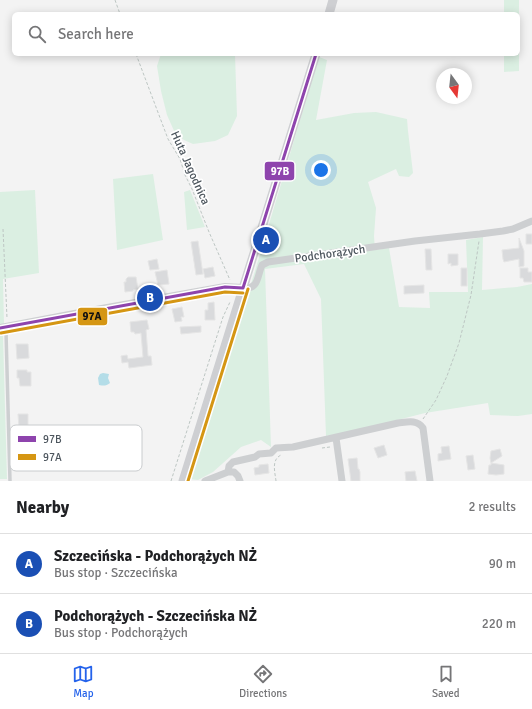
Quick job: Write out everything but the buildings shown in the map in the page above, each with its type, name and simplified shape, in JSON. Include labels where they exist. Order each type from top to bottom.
[{"type":"main road","points":[[330,12],[333,0]]},
{"type":"main road","points":[[183,481],[237,287],[315,56]]},
{"type":"street","name":"Podchorążych","points":[[4,328],[85,312],[237,287],[250,288],[254,286],[262,265],[268,262],[513,229],[532,221]]},
{"type":"street","points":[[228,472],[229,466],[233,462],[255,457],[259,454],[271,453],[276,448],[293,447],[398,423],[411,422],[419,424],[423,428],[430,481]]},
{"type":"street","points":[[336,438],[342,481]]},
{"type":"street","points":[[205,481],[228,472],[234,472],[240,481]]},
{"type":"lane","points":[[4,328],[6,332],[10,481]]},
{"type":"path","points":[[115,0],[119,12]]},
{"type":"path","name":"Huta Jagodnica","points":[[137,56],[168,139],[180,159],[185,175],[231,282],[237,287]]},
{"type":"path","points":[[3,229],[4,328]]},
{"type":"path","points":[[419,424],[436,400],[447,376],[459,343],[471,295],[480,234]]},
{"type":"path","points":[[171,481],[223,317],[237,287]]},
{"type":"path","points":[[316,449],[337,446]]},
{"type":"path","points":[[276,481],[274,468],[275,460],[283,454]]},
{"type":"green space","points":[[504,0],[519,0],[519,12],[504,12]]},
{"type":"green space","points":[[160,56],[235,56],[237,116],[228,135],[215,141],[193,144],[184,140],[175,133],[167,115],[157,66]]},
{"type":"green space","points":[[504,56],[519,56],[519,71],[504,72]]},
{"type":"green space","points":[[319,57],[327,60],[316,120],[354,113],[376,112],[407,119],[413,173],[409,177],[399,176],[396,169],[368,182],[376,208],[374,236],[375,250],[389,248],[399,307],[430,308],[429,292],[468,292],[466,240],[483,237],[482,290],[532,284],[532,414],[518,416],[490,415],[488,403],[425,413],[358,430],[326,436],[321,299],[304,264],[265,269],[271,447],[261,440],[241,447],[213,472],[198,480],[189,479],[255,271]]},
{"type":"green space","points":[[153,174],[163,240],[117,250],[113,179]]},
{"type":"green space","points":[[35,190],[39,273],[3,279],[4,325],[0,325],[0,192]]},
{"type":"green space","points":[[190,190],[205,227],[187,230],[184,192]]},
{"type":"green space","points":[[0,333],[3,336],[7,479],[0,479]]},
{"type":"water","points":[[100,374],[109,374],[108,378],[110,383],[105,386],[99,385],[98,378]]},
{"type":"transit line","name":"97B","points":[[243,288],[315,56]]},
{"type":"transit line","name":"97B","points":[[0,328],[225,287],[243,288]]},
{"type":"transit line","name":"97A","points":[[188,481],[248,289]]},
{"type":"transit line","name":"97A","points":[[1,333],[225,292],[243,293]]},
{"type":"place","name":"Szczecińska - Podchorążych NŻ","points":[[266,240]]},
{"type":"place","name":"Podchorążych - Szczecińska NŻ","points":[[150,298]]}]
